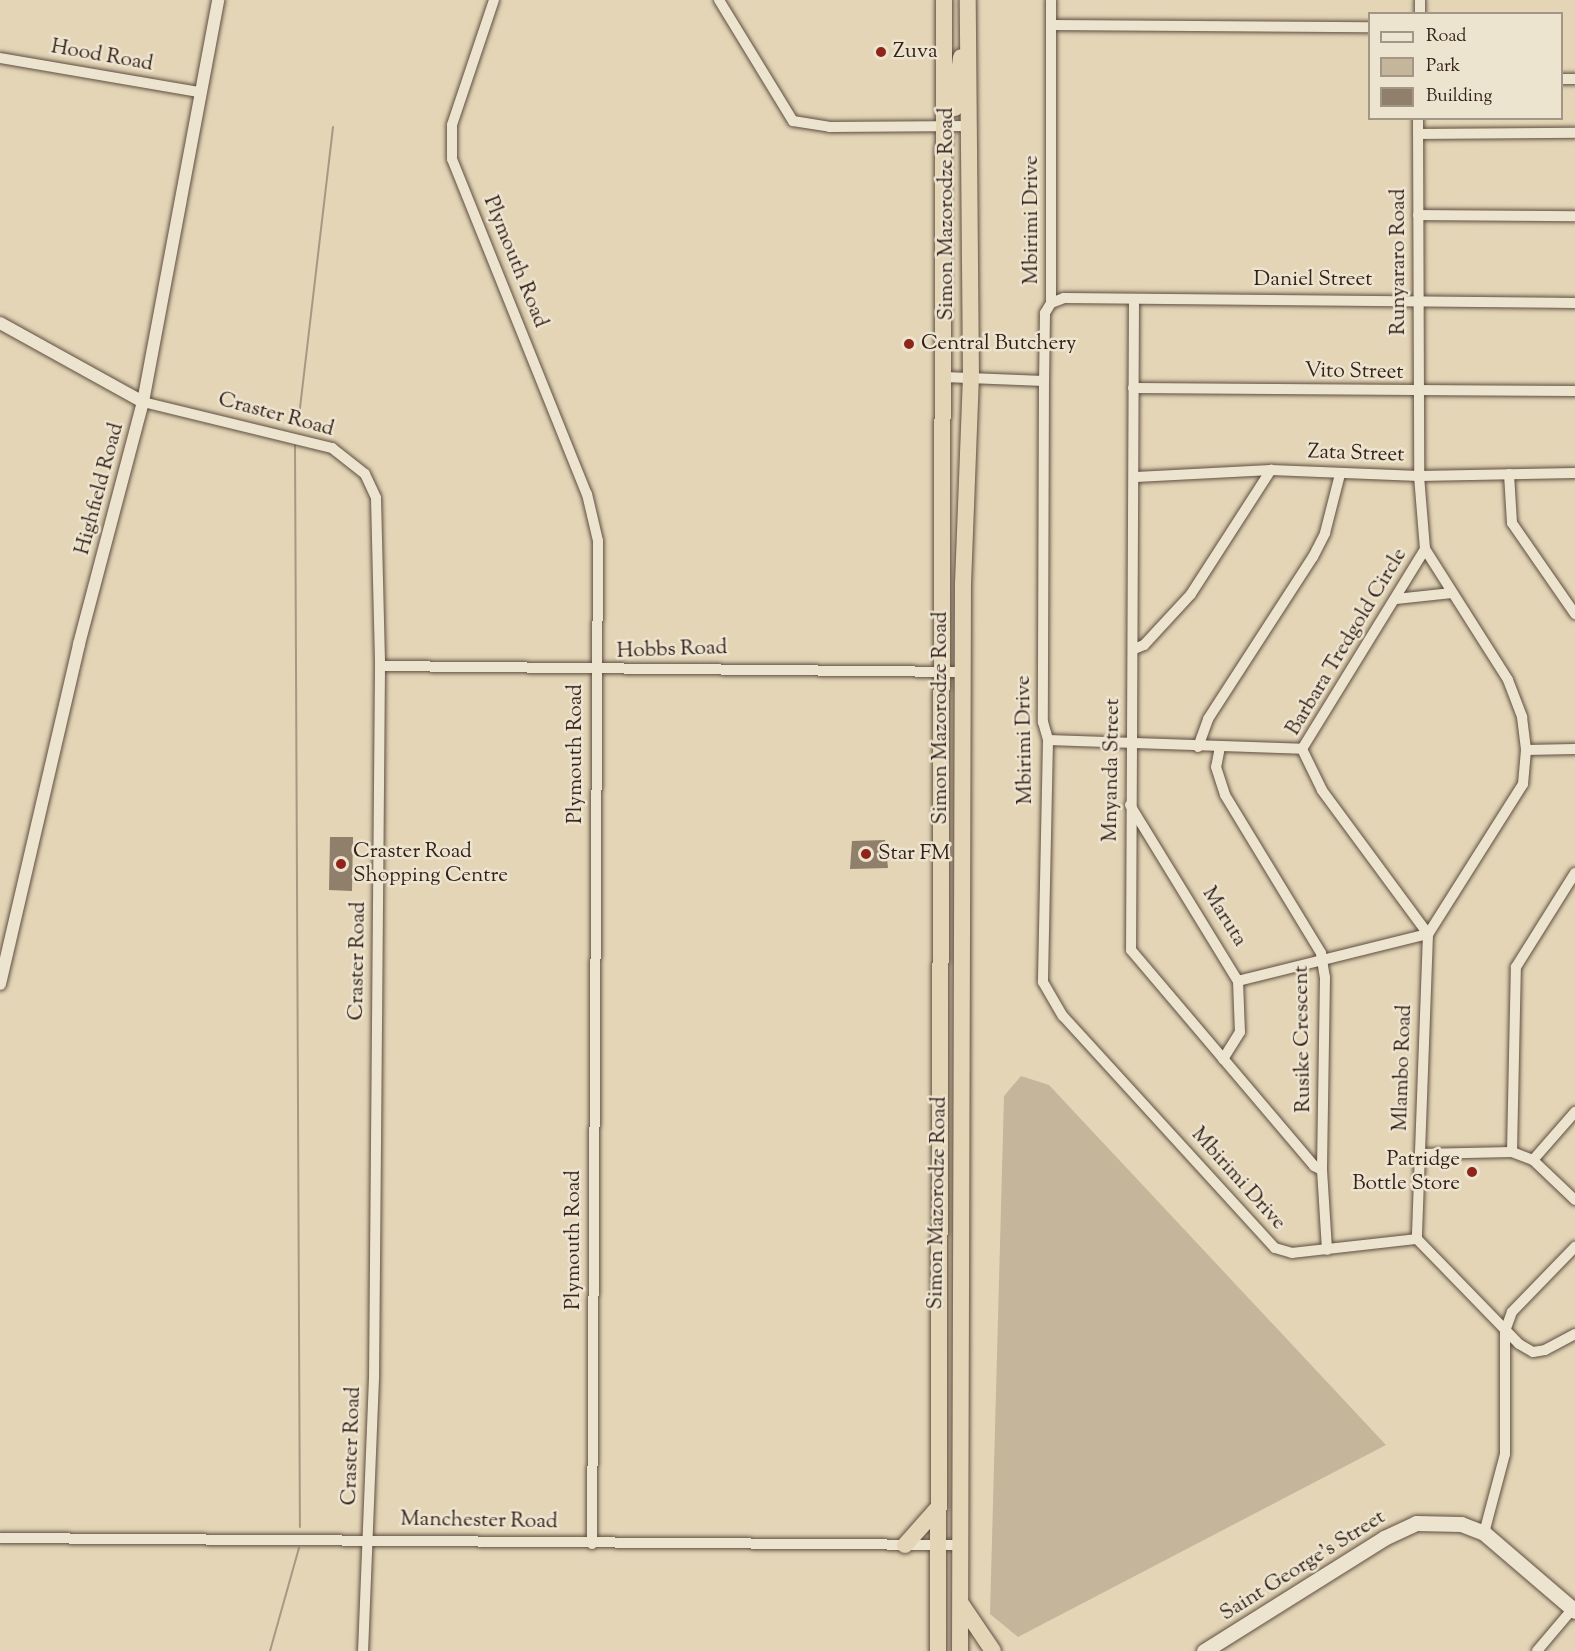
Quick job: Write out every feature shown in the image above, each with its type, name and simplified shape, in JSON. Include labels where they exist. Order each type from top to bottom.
[{"type":"highway","name":"Simon Mazorodze Road","points":[[938,1643],[936,1509],[943,672],[944,0]]},
{"type":"highway","name":"Simon Mazorodze Road","points":[[960,1651],[957,1545],[963,584],[971,377],[968,0]]},
{"type":"highway","points":[[945,126],[955,109],[957,70],[967,42]]},
{"type":"highway","points":[[943,672],[952,654],[952,614],[963,584]]},
{"type":"highway","points":[[936,1545],[945,1536],[946,1496],[958,1466]]},
{"type":"highway","points":[[905,1545],[936,1509]]},
{"type":"highway","points":[[949,1651],[949,1620],[959,1599]]},
{"type":"highway","points":[[959,1599],[971,1625],[993,1651]]},
{"type":"highway","points":[[932,1651],[938,1643]]},
{"type":"main road","name":"Saint George's Street","points":[[1204,1651],[1398,1530],[1438,1521],[1484,1533],[1574,1609]]},
{"type":"street","name":"Highfield Road","points":[[0,984],[79,644],[143,402],[175,247],[198,92],[218,0]]},
{"type":"street","name":"Plymouth Road","points":[[494,0],[452,125],[452,159],[596,522],[592,1544]]},
{"type":"street","points":[[719,0],[793,121],[829,127],[970,126]]},
{"type":"street","name":"Mbirimi Drive","points":[[1052,0],[1052,303],[1045,313],[1044,381],[1043,722],[1048,740],[1042,982],[1048,996],[1275,1248],[1292,1253],[1417,1239]]},
{"type":"street","points":[[1052,25],[1368,27]]},
{"type":"street","name":"Hood Road","points":[[0,58],[198,92]]},
{"type":"street","name":"Runyararo Road","points":[[1418,120],[1419,476],[1425,549]]},
{"type":"street","points":[[1418,134],[1575,133]]},
{"type":"street","points":[[1418,215],[1575,216]]},
{"type":"street","name":"Daniel Street","points":[[1052,303],[1064,298],[1575,303]]},
{"type":"street","name":"Mnyanda Street","points":[[1134,299],[1133,388],[1136,477],[1130,805],[1131,950],[1314,1166],[1322,1170]]},
{"type":"street","points":[[0,323],[143,402]]},
{"type":"street","points":[[944,377],[1044,381]]},
{"type":"street","name":"Vito Street","points":[[1133,388],[1419,392],[1575,391]]},
{"type":"street","name":"Craster Road","points":[[143,402],[332,448],[365,474],[375,498],[381,666],[368,1538],[363,1651]]},
{"type":"street","points":[[1134,649],[1144,645],[1191,594],[1271,470]]},
{"type":"street","name":"Zata Street","points":[[1136,477],[1271,470],[1419,476],[1575,473]]},
{"type":"street","points":[[1198,747],[1208,719],[1313,557],[1325,533],[1340,474]]},
{"type":"street","points":[[1509,474],[1512,523],[1575,614]]},
{"type":"street","name":"Barbara Tredgold Circle","points":[[1425,549],[1508,680],[1522,717],[1526,750],[1523,784],[1428,934],[1327,798],[1302,749],[1425,549]]},
{"type":"street","points":[[1396,599],[1452,593]]},
{"type":"street","name":"Hobbs Road","points":[[381,666],[596,672],[735,667],[964,672]]},
{"type":"street","points":[[1048,740],[1132,747],[1302,749]]},
{"type":"street","name":"Rusike Crescent","points":[[1220,747],[1216,766],[1225,795],[1312,935],[1322,960],[1322,1170],[1327,1250]]},
{"type":"street","points":[[1526,750],[1575,749]]},
{"type":"street","name":"Maruta","points":[[1130,805],[1238,981],[1240,1032],[1223,1059]]},
{"type":"street","points":[[1512,1152],[1516,967],[1575,873]]},
{"type":"street","points":[[1238,981],[1428,934]]},
{"type":"street","name":"Mlambo Road","points":[[1417,1239],[1428,934]]},
{"type":"street","points":[[1533,1160],[1575,1112]]},
{"type":"street","points":[[1420,1154],[1512,1152],[1533,1160],[1575,1200]]},
{"type":"street","points":[[1417,1239],[1505,1331],[1533,1352],[1575,1334]]},
{"type":"street","points":[[1484,1533],[1505,1454],[1505,1331],[1512,1312],[1575,1247]]},
{"type":"street","name":"Manchester Road","points":[[0,1538],[368,1538],[592,1544],[957,1545]]},
{"type":"street","points":[[1538,1651],[1574,1609]]},
{"type":"green space","points":[[1021,1076],[1049,1085],[1386,1445],[1018,1637],[990,1614],[1004,1096]]},
{"type":"building","name":"Craster Road Shopping Centre","points":[[330,837],[353,837],[352,891],[329,890]]},
{"type":"building","name":"Star FM","points":[[885,840],[888,868],[850,869],[852,841]]},
{"type":"waterway","points":[[298,425],[333,127]]},
{"type":"waterway","points":[[295,445],[300,1527]]},
{"type":"waterway","points":[[270,1651],[299,1548]]},
{"type":"place","name":"Zuva","points":[[881,52]]},
{"type":"place","name":"Central Butchery","points":[[909,344]]},
{"type":"place","name":"Star FM","points":[[866,854]]},
{"type":"place","name":"Craster Road Shopping Centre","points":[[341,864]]},
{"type":"place","name":"Patridge Bottle Store","points":[[1472,1172]]}]
